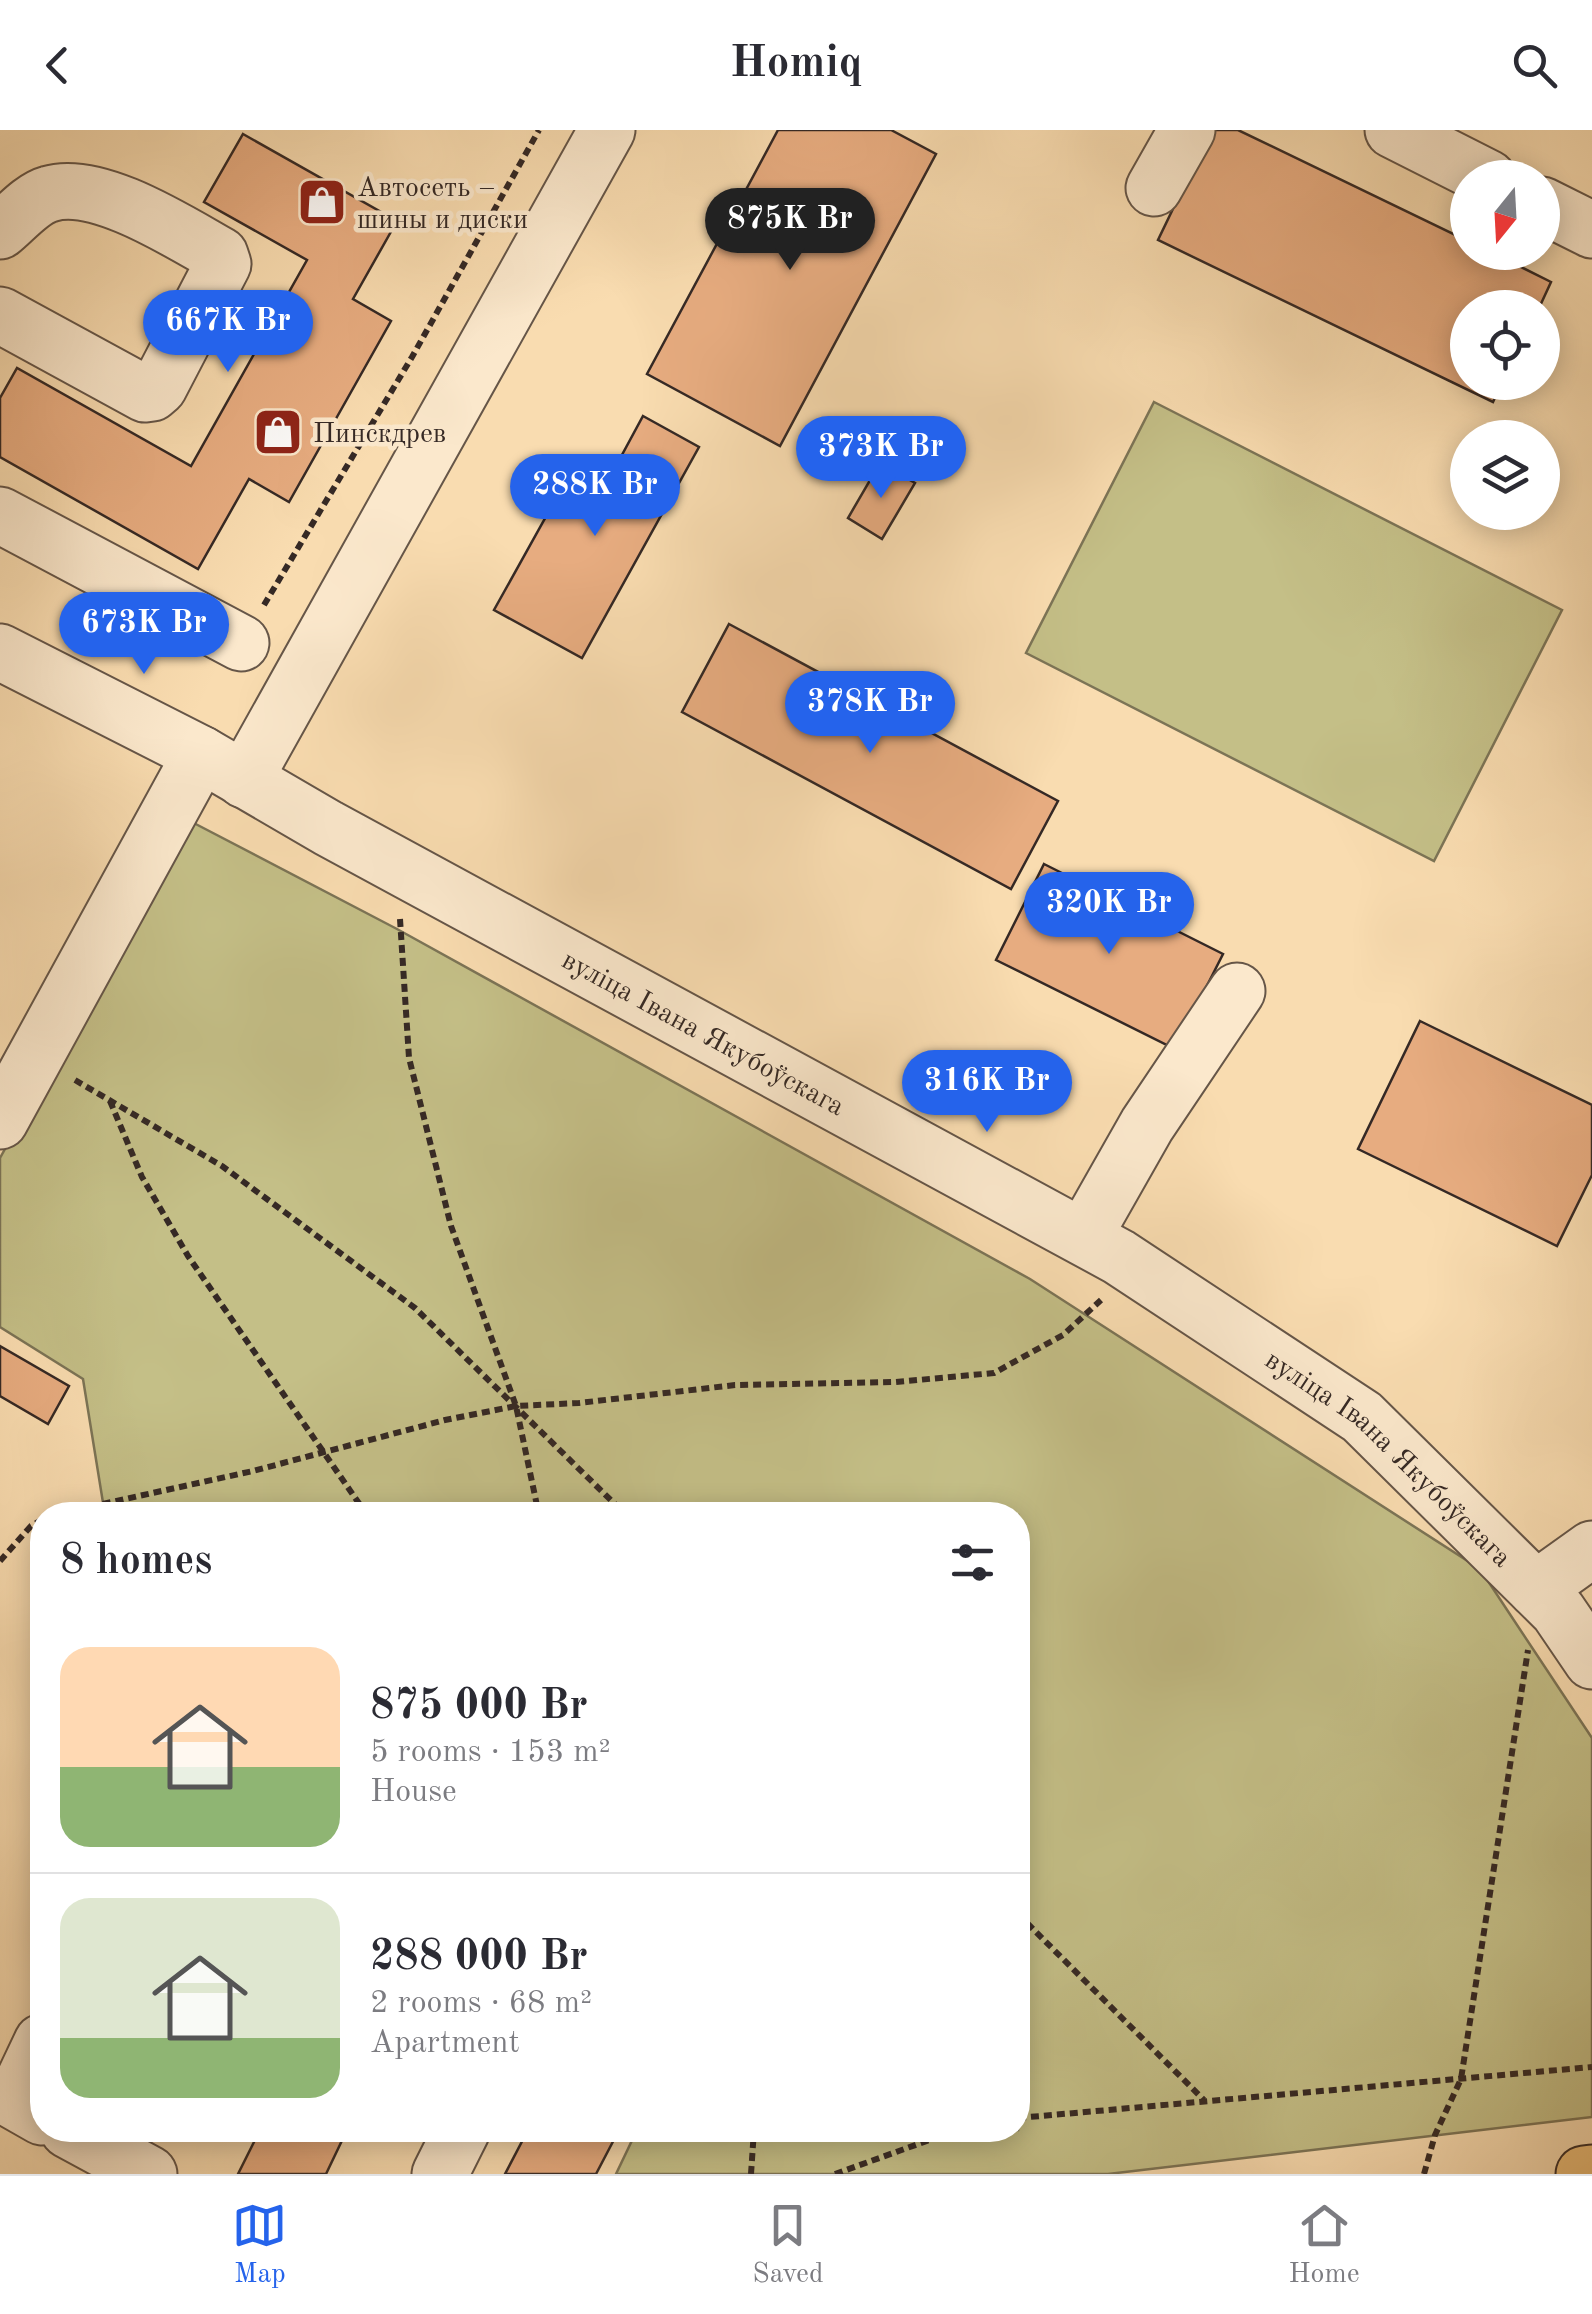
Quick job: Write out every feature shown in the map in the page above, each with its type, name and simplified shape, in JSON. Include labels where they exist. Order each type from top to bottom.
[{"type":"main road","points":[[1584,2174],[1592,2173]]},
{"type":"street","points":[[0,1121],[36,1056],[222,767],[607,130]]},
{"type":"street","points":[[1154,188],[1187,130]]},
{"type":"street","points":[[1393,130],[1452,160]]},
{"type":"street","points":[[0,232],[44,195],[64,190],[93,195],[158,220],[220,255],[224,264],[168,371],[152,393],[145,394],[0,316]]},
{"type":"street","points":[[1560,214],[1592,230]]},
{"type":"street","points":[[0,515],[241,643]]},
{"type":"street","name":"вуліца Івана Якубоўскага","points":[[0,652],[222,767],[1101,1246],[1362,1417],[1558,1611],[1592,1661]]},
{"type":"street","points":[[1101,1246],[1147,1125],[1237,991]]},
{"type":"street","points":[[1536,1589],[1592,1549]]},
{"type":"street","points":[[30,2068],[14,2102],[30,2110]]},
{"type":"street","points":[[90,2142],[150,2174]]},
{"type":"street","points":[[440,2174],[456,2142]]},
{"type":"path","points":[[241,643],[412,356],[538,130]]},
{"type":"path","points":[[400,916],[410,1058],[451,1226],[516,1406],[536,1502]]},
{"type":"path","points":[[36,1056],[222,1166],[415,1308],[613,1502]]},
{"type":"path","points":[[110,1100],[142,1177],[188,1256],[358,1502]]},
{"type":"path","points":[[109,1502],[516,1406],[579,1403],[734,1385],[896,1382],[994,1373],[1063,1335],[1100,1304],[1101,1246]]},
{"type":"path","points":[[0,1561],[30,1527]]},
{"type":"path","points":[[1424,2174],[1435,2135],[1461,2079],[1536,1589]]},
{"type":"path","points":[[1030,1926],[1204,2101]]},
{"type":"path","points":[[1030,2117],[1592,2067]]},
{"type":"path","points":[[751,2174],[753,2142]]},
{"type":"path","points":[[835,2174],[924,2142]]},
{"type":"shaded area","points":[[1154,402],[1562,610],[1434,861],[1026,653]]},
{"type":"shaded area","points":[[188,820],[397,929],[1030,1279],[1480,1569],[1592,1738],[1592,2117],[1108,2174],[616,2174],[631,2142],[1030,2142],[1030,1502],[103,1502],[83,1379],[0,1327],[0,1158]]},
{"type":"building","points":[[778,130],[891,130],[936,154],[780,446],[647,374]]},
{"type":"building","points":[[1211,130],[1238,130],[1450,232],[1450,270],[1527,270],[1551,282],[1547,290],[1450,290],[1450,381],[1158,240]]},
{"type":"building","points":[[243,134],[397,221],[353,299],[391,321],[289,502],[249,479],[198,569],[0,457],[0,398],[17,368],[191,466],[307,260],[204,202]]},
{"type":"building","points":[[643,416],[699,447],[582,658],[494,610],[578,459],[610,477]]},
{"type":"building","points":[[880,463],[915,483],[882,539],[848,518]]},
{"type":"building","points":[[729,624],[1058,801],[1011,889],[682,712]]},
{"type":"building","points":[[1044,864],[1223,954],[1175,1049],[996,960]]},
{"type":"building","points":[[1420,1021],[1592,1105],[1592,1175],[1557,1246],[1358,1149]]},
{"type":"building","points":[[0,1346],[69,1386],[48,1424],[0,1396]]},
{"type":"building","points":[[254,2142],[341,2142],[326,2174],[238,2174]]},
{"type":"building","points":[[522,2142],[613,2142],[596,2174],[505,2174]]},
{"type":"place","name":"Автосеть – шины и диски","points":[[322,202]]},
{"type":"place","name":"Пинскдрев","points":[[278,432]]}]
